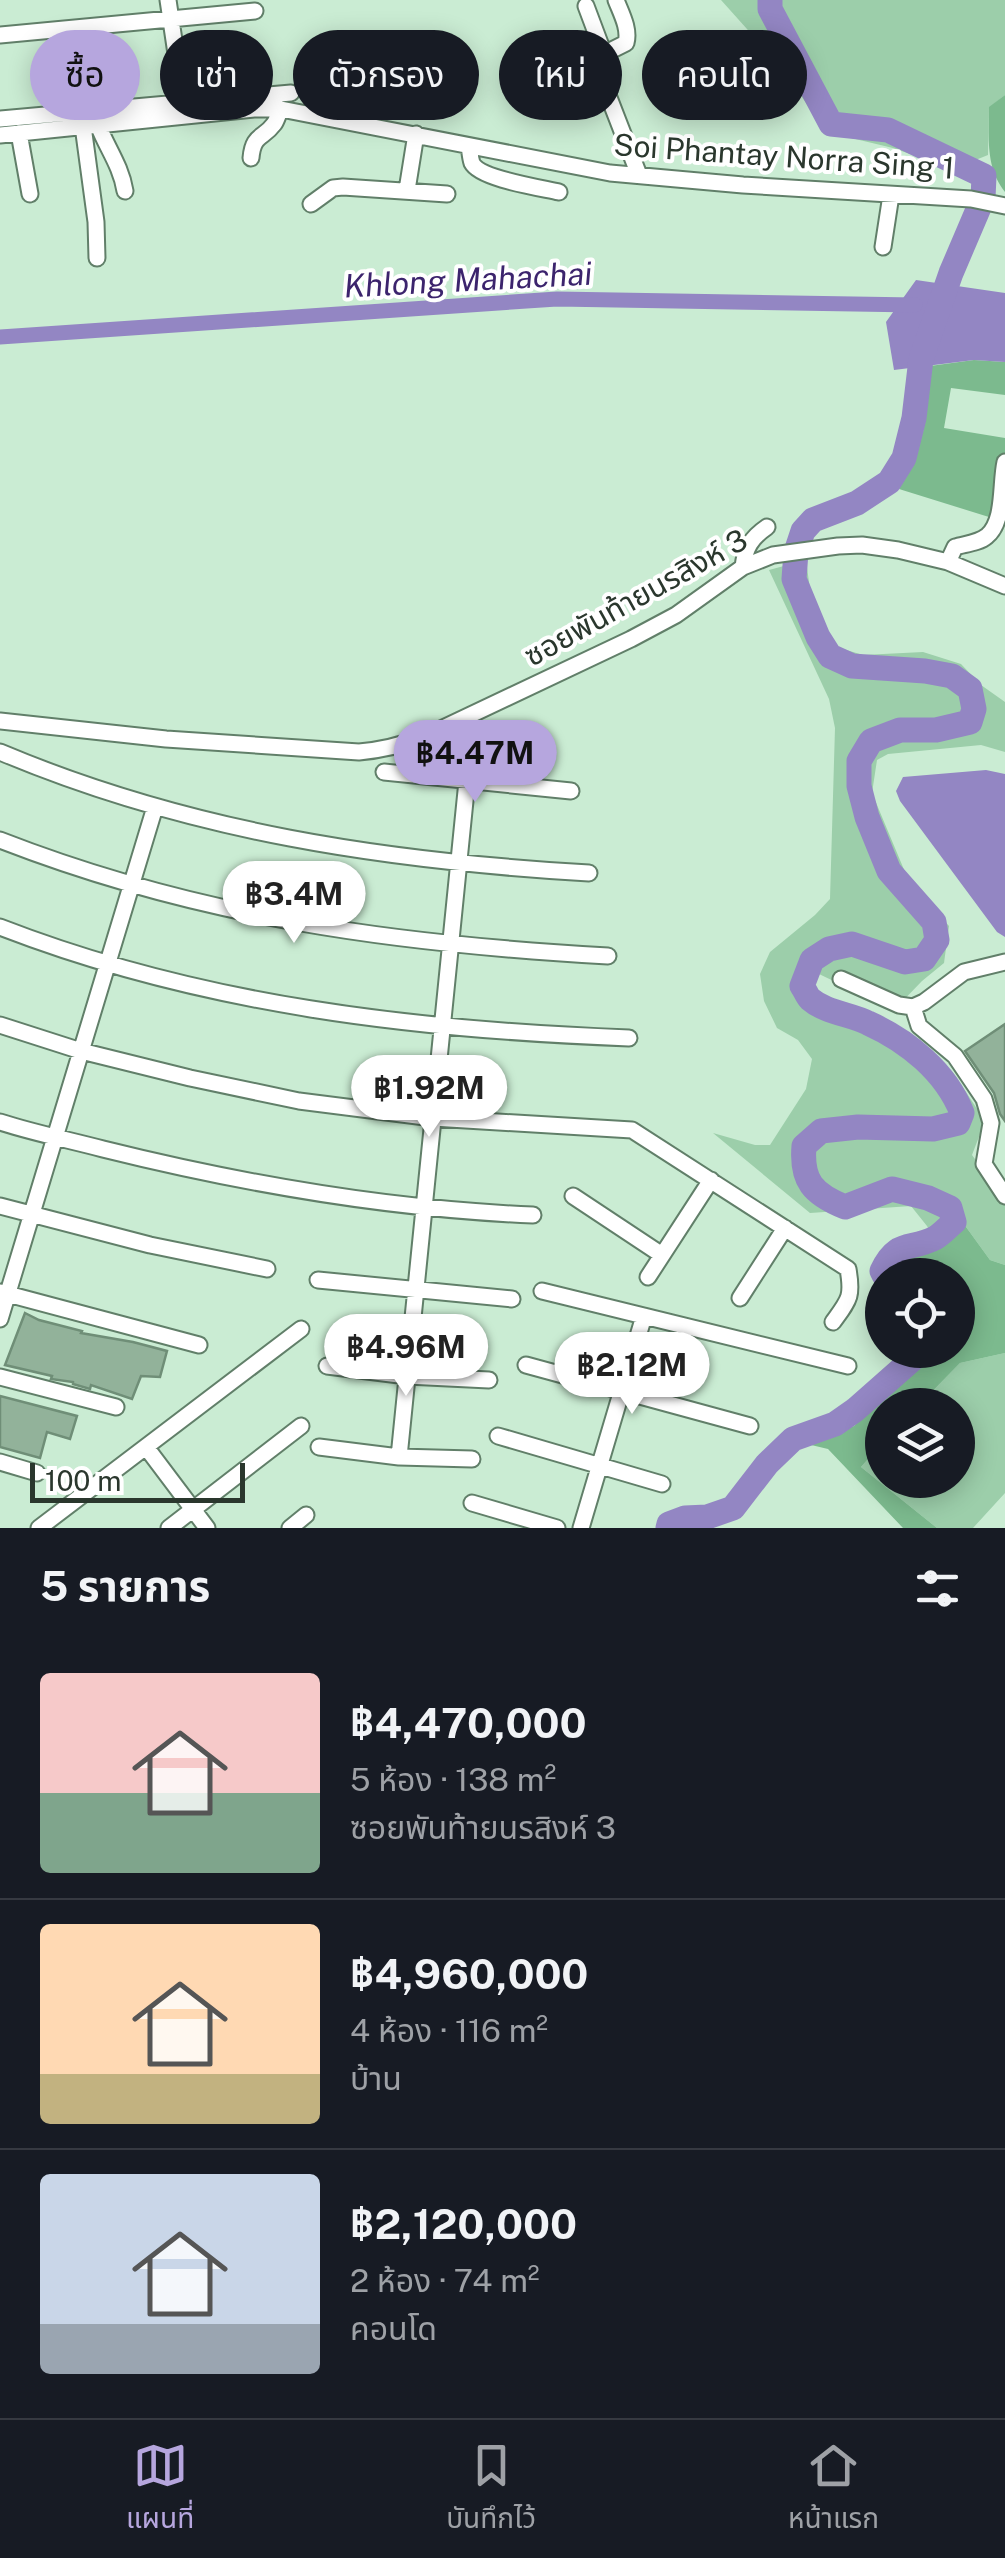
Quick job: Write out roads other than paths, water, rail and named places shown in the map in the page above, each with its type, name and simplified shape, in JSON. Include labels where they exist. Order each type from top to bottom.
[{"type":"street","points":[[168,0],[173,30]]},
{"type":"street","points":[[616,0],[627,30],[628,40],[622,45]]},
{"type":"street","points":[[586,6],[595,30]]},
{"type":"street","points":[[0,36],[255,11]]},
{"type":"street","points":[[273,94],[291,92]]},
{"type":"street","points":[[0,119],[160,103]]},
{"type":"street","points":[[251,158],[252,145],[260,134],[274,126],[281,109]]},
{"type":"street","name":"Soi Phantay Norra Sing 1","points":[[0,135],[281,109],[610,173],[971,199],[1005,206]]},
{"type":"street","points":[[618,120],[639,176]]},
{"type":"street","points":[[91,125],[118,164],[125,190]]},
{"type":"street","points":[[91,125],[97,258]]},
{"type":"street","points":[[20,133],[30,194]]},
{"type":"street","points":[[407,190],[416,134]]},
{"type":"street","points":[[469,146],[472,162],[478,169],[559,192]]},
{"type":"street","points":[[312,204],[333,188],[343,187],[447,194]]},
{"type":"street","points":[[882,247],[890,195]]},
{"type":"street","points":[[948,562],[955,547],[984,539],[993,530],[1000,510],[1005,462]]},
{"type":"street","points":[[743,567],[750,541],[767,526]]},
{"type":"street","name":"ซอยพันท้ายนรสิงห์ 3","points":[[0,721],[186,741],[379,751],[424,736],[630,640],[676,615],[754,560],[810,549],[862,545],[948,562],[1005,586]]},
{"type":"street","points":[[0,752],[90,788],[301,842],[458,864],[589,873]]},
{"type":"street","points":[[384,772],[571,791]]},
{"type":"street","points":[[399,1457],[467,781]]},
{"type":"street","points":[[0,1319],[4,1293],[155,807]]},
{"type":"street","points":[[0,840],[190,901],[324,929],[450,944],[608,956]]},
{"type":"street","points":[[0,927],[184,983],[289,1006],[442,1027],[629,1038]]},
{"type":"street","points":[[841,979],[899,1005],[913,1007],[964,972],[1005,962]]},
{"type":"street","points":[[913,1007],[920,1026],[956,1056],[984,1099],[991,1123],[984,1164],[1005,1196]]},
{"type":"street","points":[[0,1025],[190,1078],[299,1101],[433,1118],[632,1130],[848,1270],[850,1298],[833,1322]]},
{"type":"street","points":[[0,1122],[215,1175],[338,1197],[424,1208],[532,1215]]},
{"type":"street","points":[[648,1277],[711,1180]]},
{"type":"street","points":[[573,1196],[662,1255]]},
{"type":"street","points":[[0,1206],[150,1246],[267,1270]]},
{"type":"street","points":[[740,1298],[785,1228]]},
{"type":"street","points":[[318,1280],[512,1299]]},
{"type":"street","points":[[542,1291],[848,1366]]},
{"type":"street","points":[[4,1293],[199,1345]]},
{"type":"street","points":[[581,1528],[644,1316]]},
{"type":"street","points":[[39,1528],[301,1329]]},
{"type":"street","points":[[327,1366],[407,1376],[489,1380]]},
{"type":"street","points":[[526,1366],[750,1426]]},
{"type":"street","points":[[0,1377],[116,1407]]},
{"type":"street","points":[[169,1528],[302,1426]]},
{"type":"street","points":[[498,1436],[662,1484]]},
{"type":"street","points":[[146,1447],[207,1528]]},
{"type":"street","points":[[319,1447],[399,1457],[472,1459]]},
{"type":"street","points":[[0,1462],[37,1473]]},
{"type":"street","points":[[472,1503],[558,1528]]},
{"type":"street","points":[[290,1528],[306,1515]]},
{"type":"waterway","points":[[770,0],[770,9],[831,124],[888,130],[984,176],[983,198],[921,359],[914,418],[904,458],[889,482],[857,503],[813,520],[803,531],[796,552],[794,579],[830,656],[852,666],[952,676],[970,689],[974,709],[970,722],[936,730],[900,730],[871,741],[859,761],[859,786],[867,817],[889,871],[934,922],[937,940],[924,959],[905,962],[852,944],[829,949],[812,960],[802,986],[816,1004],[868,1023],[924,1059],[946,1084],[962,1113],[958,1123],[933,1129],[858,1127],[821,1131],[804,1146],[811,1185],[845,1207],[892,1189],[950,1208],[954,1222],[935,1238],[905,1247],[890,1258]]},
{"type":"waterway","name":"Khlong Mahachai","points":[[0,337],[557,299],[915,305]]},
{"type":"waterway","points":[[668,1528],[685,1518],[707,1517],[733,1508],[767,1464],[793,1439],[835,1424],[903,1368]]}]
